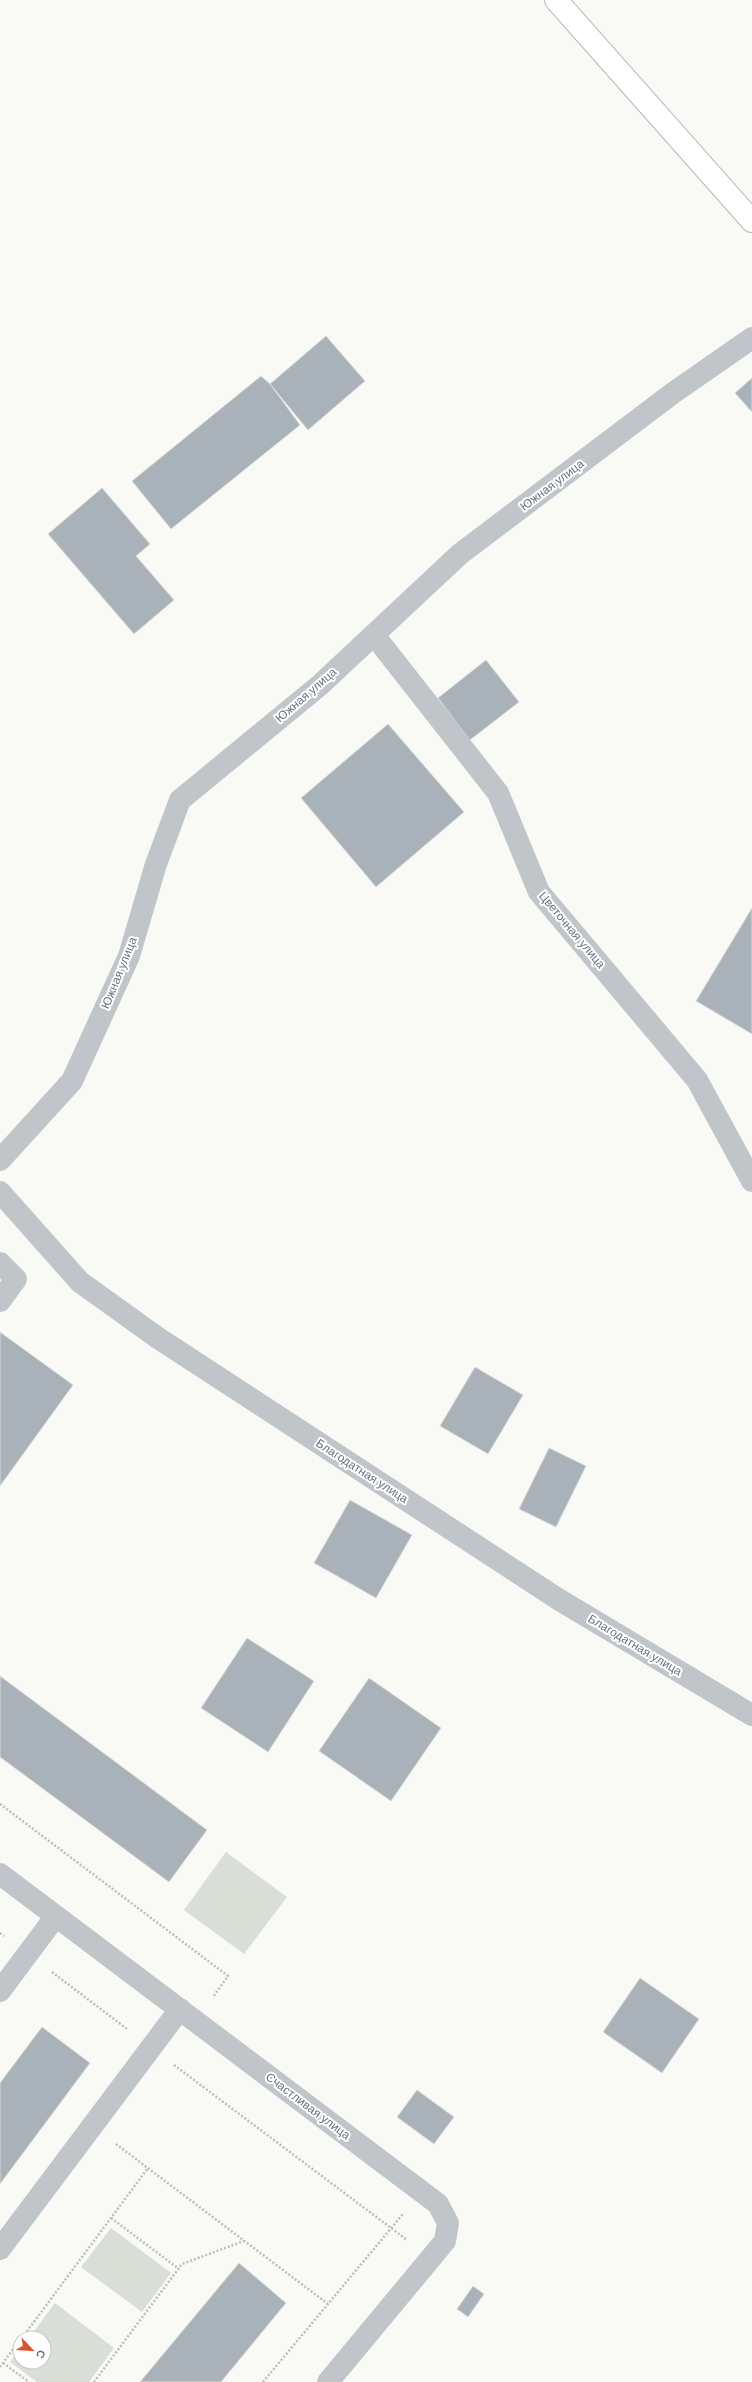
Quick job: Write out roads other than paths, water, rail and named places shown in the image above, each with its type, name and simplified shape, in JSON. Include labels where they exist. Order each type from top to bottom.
[{"type":"main road","points":[[556,0],[752,221]]},
{"type":"street","name":"Южная улица","points":[[0,1160],[72,1081],[129,956],[156,864],[180,800],[320,685],[460,554],[673,393],[752,338]]},
{"type":"street","name":"Цветочная улица","points":[[374,635],[498,793],[539,892],[697,1080],[752,1182]]},
{"type":"street","name":"Благодатная улица","points":[[0,1192],[80,1282],[158,1338],[558,1599],[752,1716]]},
{"type":"street","points":[[0,1263],[16,1279],[0,1301]]},
{"type":"street","name":"Счастливая улица","points":[[0,1874],[438,2204],[448,2224],[445,2241],[328,2382]]},
{"type":"street","points":[[0,1991],[56,1916]]},
{"type":"street","points":[[0,2249],[180,2009]]}]
